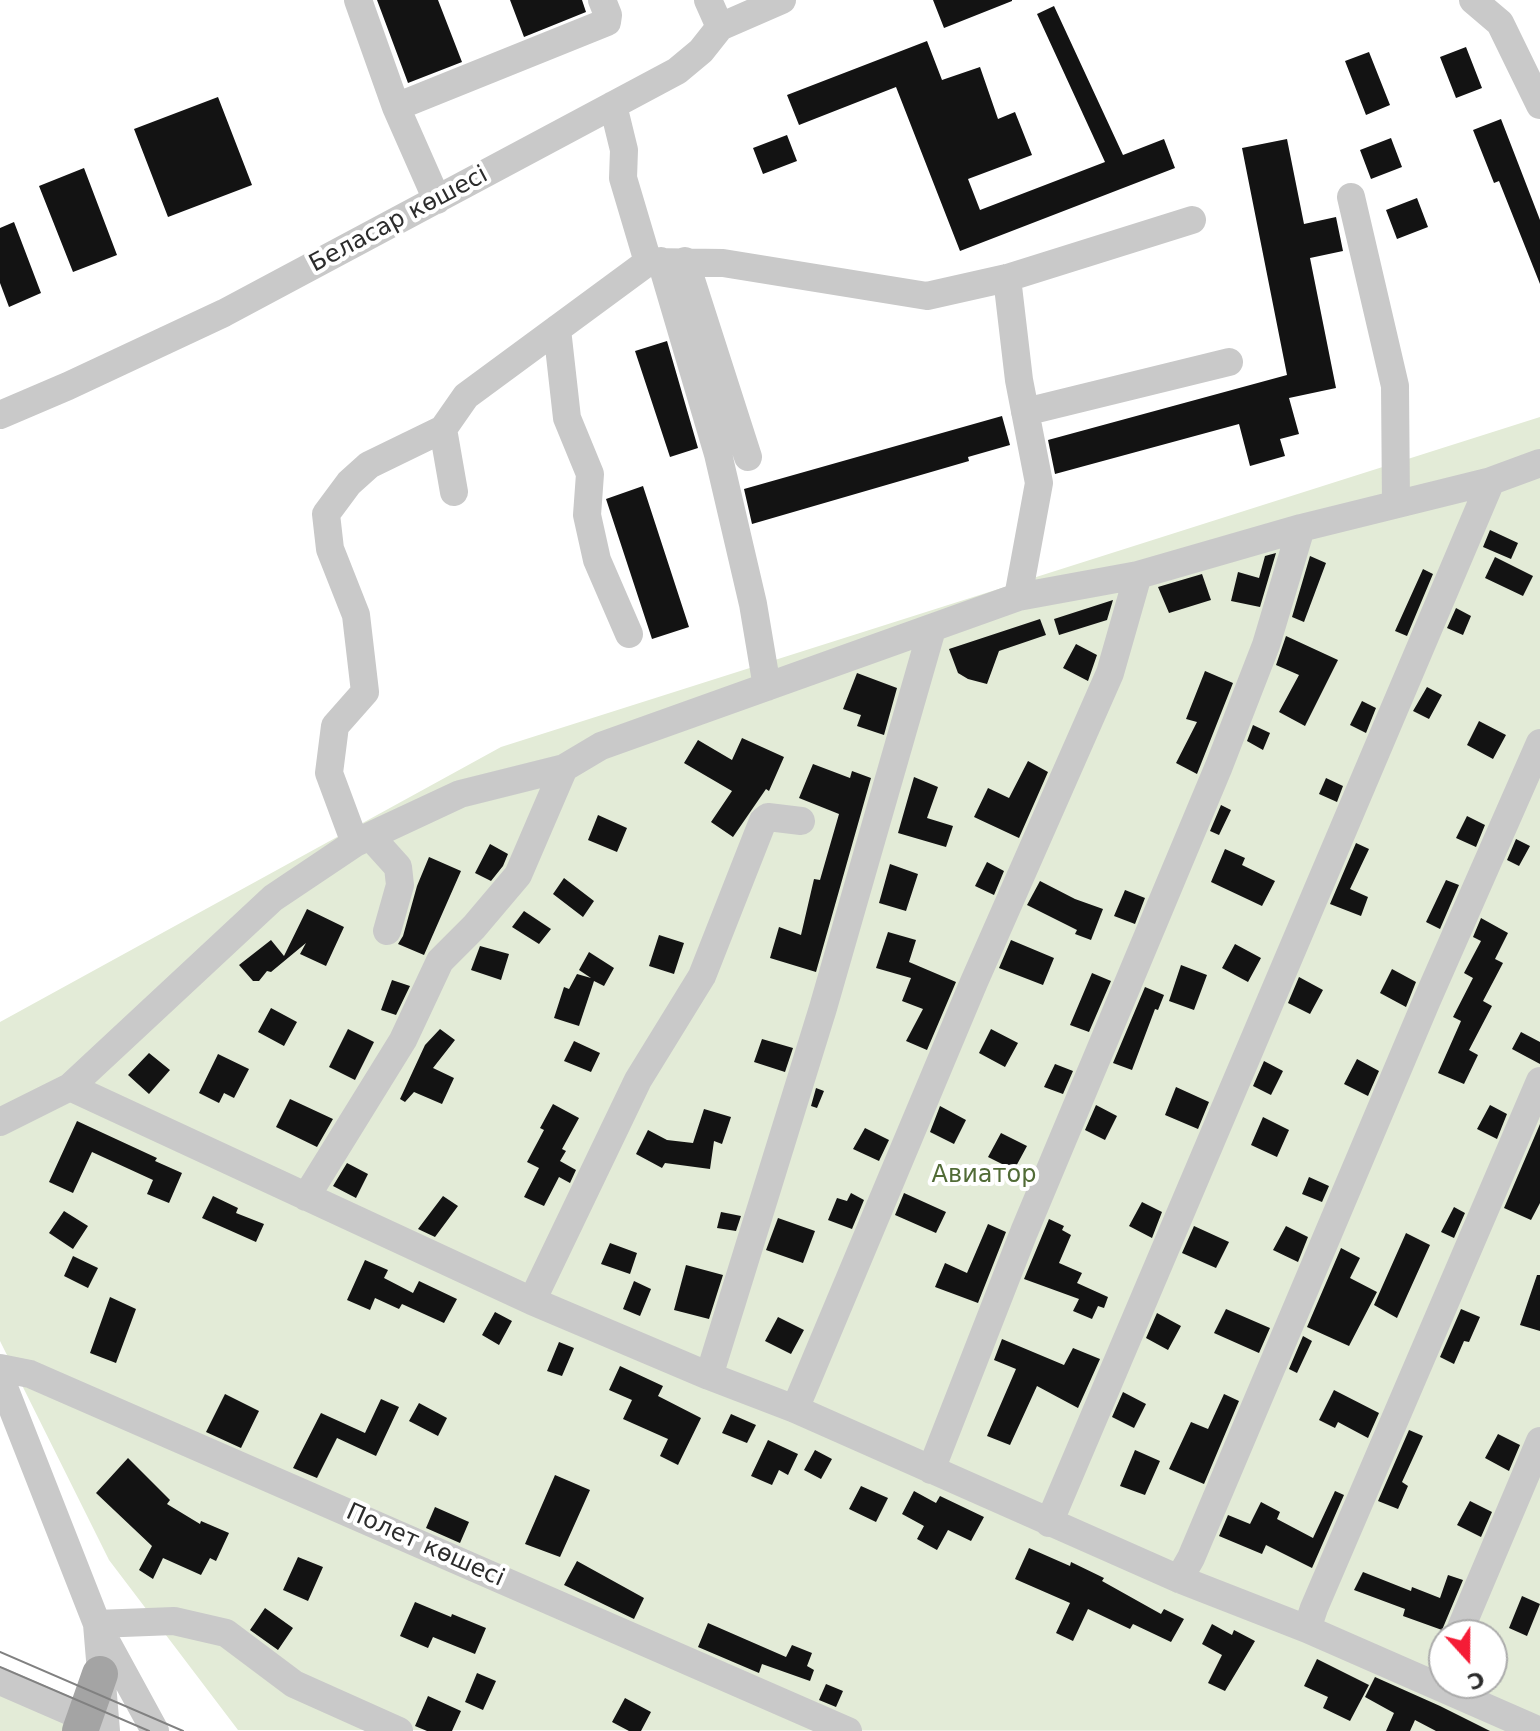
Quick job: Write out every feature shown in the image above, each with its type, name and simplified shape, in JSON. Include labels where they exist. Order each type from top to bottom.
[{"type":"main road","points":[[90,1727],[100,1674]]},
{"type":"street","points":[[358,0],[396,107],[437,200]]},
{"type":"street","points":[[396,107],[607,22],[608,15],[602,0]]},
{"type":"street","points":[[708,0],[720,27]]},
{"type":"street","name":"Беласар көшесі","points":[[0,415],[224,313],[437,200],[677,71],[701,51],[720,27],[782,0]]},
{"type":"street","points":[[1473,0],[1500,23],[1540,105]]},
{"type":"street","points":[[613,105],[624,150],[623,178],[665,261],[748,457]]},
{"type":"street","points":[[1351,197],[1395,386],[1396,504]]},
{"type":"street","points":[[387,931],[400,885],[398,867],[362,839],[329,773],[335,726],[365,692],[356,615],[330,549],[326,514],[349,483],[369,465],[443,429],[466,396],[557,329],[665,261],[723,263],[927,296],[1007,278],[1192,220]]},
{"type":"street","points":[[665,261],[718,454],[753,604],[767,687]]},
{"type":"street","points":[[1007,278],[1025,412],[1039,483],[1018,597]]},
{"type":"street","points":[[557,329],[567,418],[590,474],[587,515],[597,560],[629,634]]},
{"type":"street","points":[[1025,412],[1229,362]]},
{"type":"street","points":[[443,429],[454,492]]},
{"type":"street","points":[[0,1122],[70,1087],[273,898],[362,839],[460,794],[564,768],[601,746],[1018,597],[1138,575],[1301,528],[1491,481],[1540,463]]},
{"type":"street","points":[[1049,1523],[1491,481]]},
{"type":"street","points":[[931,1470],[1024,1232],[1219,766],[1266,645],[1301,528]]},
{"type":"street","points":[[795,1409],[974,982],[1110,673],[1138,575]]},
{"type":"street","points":[[709,1376],[823,1008],[932,629]]},
{"type":"street","points":[[1179,1579],[1191,1558],[1427,1000],[1540,743]]},
{"type":"street","points":[[306,1197],[403,1040],[440,961],[518,875],[564,768]]},
{"type":"street","points":[[532,1301],[638,1080],[702,976],[763,821],[768,817],[801,821]]},
{"type":"street","points":[[1307,1629],[1540,1081]]},
{"type":"street","points":[[70,1087],[532,1301],[795,1409],[1179,1579],[1428,1673]]},
{"type":"street","name":"Полет көшесі","points":[[0,1368],[30,1374],[848,1731]]},
{"type":"street","points":[[0,1377],[97,1624],[155,1731]]},
{"type":"street","points":[[1465,1619],[1540,1441]]},
{"type":"street","points":[[97,1624],[174,1621],[226,1633],[294,1684],[399,1731]]},
{"type":"street","points":[[97,1624],[100,1674]]},
{"type":"street","points":[[0,1681],[90,1727]]},
{"type":"street","points":[[1480,1699],[1540,1731]]},
{"type":"green space","name":"Авиатор","points":[[1540,417],[1540,1731],[238,1730],[109,1560],[0,1341],[0,1022],[501,747]]},
{"type":"green space","points":[[0,1692],[73,1723],[66,1731],[0,1731]]},
{"type":"building","points":[[377,0],[438,0],[462,62],[408,83]]},
{"type":"building","points":[[510,0],[582,0],[586,12],[524,37]]},
{"type":"building","points":[[933,0],[1012,0],[1012,1],[944,28]]},
{"type":"building","points":[[1054,6],[1123,155],[1164,139],[1175,168],[960,251],[896,87],[799,125],[787,95],[927,41],[942,80],[980,67],[998,119],[1015,112],[1032,155],[968,179],[980,210],[1105,162],[1037,14]]},
{"type":"building","points":[[1466,47],[1482,88],[1456,98],[1440,57]]},
{"type":"building","points":[[1369,52],[1390,105],[1366,115],[1345,61]]},
{"type":"building","points":[[218,97],[252,185],[168,217],[134,129]]},
{"type":"building","points":[[1501,119],[1540,220],[1540,284],[1499,181],[1494,183],[1473,130]]},
{"type":"building","points":[[787,135],[797,161],[763,174],[753,148]]},
{"type":"building","points":[[1391,138],[1402,167],[1371,179],[1360,150]]},
{"type":"building","points":[[1287,139],[1304,224],[1336,217],[1343,251],[1310,258],[1336,388],[1289,398],[1299,434],[1280,439],[1285,456],[1250,466],[1239,424],[1055,474],[1048,440],[1287,375],[1242,148]]},
{"type":"building","points":[[84,168],[117,255],[73,272],[39,186]]},
{"type":"building","points":[[1417,198],[1428,227],[1397,239],[1386,210]]},
{"type":"building","points":[[14,222],[41,293],[9,307],[0,283],[0,228]]},
{"type":"building","points":[[667,341],[698,448],[670,457],[635,351]]},
{"type":"building","points":[[1002,416],[1010,445],[968,457],[969,461],[752,524],[744,489]]},
{"type":"building","points":[[643,486],[689,627],[652,639],[606,499]]},
{"type":"building","points":[[1490,530],[1518,543],[1511,559],[1483,547]]},
{"type":"building","points":[[1276,553],[1260,607],[1231,601],[1238,572],[1259,578],[1265,556]]},
{"type":"building","points":[[1310,556],[1326,563],[1304,622],[1292,617]]},
{"type":"building","points":[[1495,557],[1533,576],[1523,596],[1485,578]]},
{"type":"building","points":[[1423,569],[1433,574],[1407,636],[1395,631]]},
{"type":"building","points":[[1202,574],[1211,600],[1169,613],[1158,587]]},
{"type":"building","points":[[1113,600],[1107,620],[1059,635],[1054,619]]},
{"type":"building","points":[[1456,608],[1471,616],[1463,635],[1447,628]]},
{"type":"building","points":[[1040,619],[1046,635],[999,651],[987,684],[958,673],[949,649]]},
{"type":"building","points":[[1286,636],[1338,660],[1305,726],[1279,712],[1299,675],[1276,665]]},
{"type":"building","points":[[1076,644],[1097,655],[1088,681],[1063,668]]},
{"type":"building","points":[[1205,671],[1233,683],[1197,774],[1176,763],[1197,722],[1186,719]]},
{"type":"building","points":[[857,673],[897,688],[884,735],[857,726],[861,715],[843,709]]},
{"type":"building","points":[[1427,687],[1442,695],[1429,719],[1413,711]]},
{"type":"building","points":[[1362,701],[1376,708],[1366,733],[1350,725]]},
{"type":"building","points":[[1479,721],[1506,735],[1493,759],[1467,745]]},
{"type":"building","points":[[1253,725],[1270,733],[1263,750],[1247,741]]},
{"type":"building","points":[[742,738],[784,757],[769,791],[766,789],[733,837],[711,822],[732,791],[684,763],[698,740],[732,760]]},
{"type":"building","points":[[1028,761],[1048,772],[1019,838],[974,817],[988,788],[1009,798]]},
{"type":"building","points":[[813,764],[850,778],[852,771],[871,778],[816,972],[770,958],[779,927],[801,935],[814,879],[820,880],[839,814],[799,798]]},
{"type":"building","points":[[914,777],[938,787],[927,818],[953,826],[946,847],[898,833]]},
{"type":"building","points":[[1326,778],[1343,786],[1337,802],[1319,794]]},
{"type":"building","points":[[1221,805],[1231,810],[1219,835],[1210,831]]},
{"type":"building","points":[[598,815],[627,828],[617,852],[588,840]]},
{"type":"building","points":[[1467,816],[1485,825],[1476,847],[1456,838]]},
{"type":"building","points":[[1516,839],[1530,846],[1519,866],[1507,860]]},
{"type":"building","points":[[1356,843],[1369,849],[1350,889],[1368,897],[1361,916],[1330,904]]},
{"type":"building","points":[[490,844],[508,854],[491,881],[475,873]]},
{"type":"building","points":[[1225,849],[1245,858],[1242,865],[1275,881],[1262,906],[1211,882]]},
{"type":"building","points":[[429,857],[461,871],[424,955],[398,944]]},
{"type":"building","points":[[987,862],[1004,871],[994,895],[975,886]]},
{"type":"building","points":[[890,864],[918,874],[906,911],[879,903]]},
{"type":"building","points":[[564,878],[594,901],[583,917],[553,894]]},
{"type":"building","points":[[1446,880],[1459,885],[1440,929],[1426,922]]},
{"type":"building","points":[[1040,881],[1103,909],[1091,940],[1075,934],[1077,930],[1027,905]]},
{"type":"building","points":[[1125,890],[1145,898],[1135,924],[1114,916]]},
{"type":"building","points":[[307,909],[344,927],[326,966],[300,954],[306,943],[271,972],[267,971],[259,981],[253,981],[239,965],[271,940],[284,956]]},
{"type":"building","points":[[524,911],[551,929],[539,944],[512,927]]},
{"type":"building","points":[[1481,918],[1508,933],[1495,959],[1503,963],[1483,1001],[1492,1006],[1469,1050],[1478,1055],[1464,1084],[1438,1073],[1461,1021],[1453,1017],[1473,978],[1464,973],[1481,941],[1473,937]]},
{"type":"building","points":[[888,932],[916,940],[909,962],[956,982],[927,1050],[906,1041],[923,1009],[902,1001],[911,978],[876,968]]},
{"type":"building","points":[[659,935],[684,943],[674,974],[649,966]]},
{"type":"building","points":[[1011,940],[1054,958],[1043,985],[999,968]]},
{"type":"building","points":[[1235,944],[1261,958],[1248,982],[1222,968]]},
{"type":"building","points":[[480,946],[509,954],[501,980],[471,970]]},
{"type":"building","points":[[589,952],[614,968],[604,986],[594,981],[579,1026],[554,1018],[564,987],[569,989],[577,974],[591,978],[579,970]]},
{"type":"building","points":[[1181,965],[1207,975],[1194,1010],[1169,1001]]},
{"type":"building","points":[[1392,969],[1416,982],[1406,1007],[1380,993]]},
{"type":"building","points":[[1092,973],[1111,981],[1089,1032],[1070,1025]]},
{"type":"building","points":[[1299,977],[1323,990],[1310,1014],[1288,1003]]},
{"type":"building","points":[[392,980],[410,986],[396,1015],[381,1010]]},
{"type":"building","points":[[1145,987],[1164,995],[1158,1010],[1155,1009],[1132,1070],[1113,1063]]},
{"type":"building","points":[[271,1008],[297,1022],[284,1046],[258,1032]]},
{"type":"building","points":[[348,1029],[374,1042],[355,1080],[329,1067]]},
{"type":"building","points":[[440,1029],[455,1040],[433,1068],[454,1078],[442,1104],[414,1092],[405,1102],[400,1099],[425,1045]]},
{"type":"building","points":[[991,1029],[1018,1043],[1005,1067],[979,1053]]},
{"type":"building","points":[[1521,1032],[1540,1042],[1540,1064],[1512,1049]]},
{"type":"building","points":[[762,1039],[793,1048],[785,1072],[754,1062]]},
{"type":"building","points":[[574,1041],[600,1053],[591,1072],[564,1061]]},
{"type":"building","points":[[149,1053],[170,1070],[149,1094],[128,1075]]},
{"type":"building","points":[[218,1054],[249,1069],[234,1098],[224,1093],[219,1103],[199,1093]]},
{"type":"building","points":[[1357,1059],[1379,1071],[1368,1096],[1344,1084]]},
{"type":"building","points":[[1264,1061],[1283,1071],[1271,1095],[1253,1086]]},
{"type":"building","points":[[1055,1064],[1073,1071],[1063,1094],[1044,1087]]},
{"type":"building","points":[[1176,1087],[1209,1102],[1198,1129],[1165,1115]]},
{"type":"building","points":[[816,1088],[824,1091],[817,1108],[811,1106]]},
{"type":"building","points":[[290,1099],[333,1119],[317,1147],[276,1127]]},
{"type":"building","points":[[553,1104],[579,1118],[562,1149],[566,1151],[560,1161],[576,1170],[570,1183],[559,1177],[544,1206],[524,1197],[539,1168],[527,1162],[544,1130],[540,1128]]},
{"type":"building","points":[[1096,1105],[1117,1116],[1105,1140],[1085,1130]]},
{"type":"building","points":[[1490,1105],[1507,1114],[1497,1139],[1477,1129]]},
{"type":"building","points":[[940,1106],[966,1120],[954,1144],[930,1132]]},
{"type":"building","points":[[704,1109],[731,1117],[722,1144],[714,1141],[710,1169],[665,1163],[662,1168],[636,1154],[648,1130],[667,1140],[693,1143]]},
{"type":"building","points":[[1263,1117],[1289,1130],[1277,1157],[1251,1145]]},
{"type":"building","points":[[77,1121],[182,1173],[169,1203],[147,1194],[153,1180],[92,1152],[73,1193],[49,1182]]},
{"type":"building","points":[[1540,1124],[1540,1203],[1531,1220],[1504,1208]]},
{"type":"building","points":[[865,1128],[889,1140],[879,1161],[853,1149]]},
{"type":"building","points":[[1001,1133],[1027,1146],[1014,1170],[988,1157]]},
{"type":"building","points":[[347,1163],[368,1174],[356,1198],[333,1186]]},
{"type":"building","points":[[1309,1177],[1329,1186],[1322,1202],[1302,1194]]},
{"type":"building","points":[[851,1193],[864,1200],[852,1229],[828,1220],[837,1198],[847,1201]]},
{"type":"building","points":[[904,1193],[946,1212],[936,1233],[895,1215]]},
{"type":"building","points":[[213,1196],[238,1208],[236,1213],[264,1224],[256,1242],[202,1218]]},
{"type":"building","points":[[443,1196],[458,1206],[435,1237],[418,1229]]},
{"type":"building","points":[[1142,1202],[1162,1212],[1152,1238],[1129,1226]]},
{"type":"building","points":[[1454,1207],[1465,1213],[1454,1238],[1441,1232]]},
{"type":"building","points":[[64,1211],[88,1226],[73,1249],[49,1233]]},
{"type":"building","points":[[721,1212],[741,1216],[736,1231],[717,1228]]},
{"type":"building","points":[[778,1218],[815,1231],[803,1263],[766,1250]]},
{"type":"building","points":[[1049,1219],[1064,1226],[1062,1230],[1071,1235],[1059,1263],[1082,1273],[1077,1283],[1108,1297],[1104,1308],[1098,1306],[1092,1319],[1073,1311],[1079,1299],[1024,1279]]},
{"type":"building","points":[[988,1224],[1006,1232],[978,1303],[935,1287],[945,1263],[967,1273]]},
{"type":"building","points":[[1194,1226],[1229,1242],[1216,1268],[1182,1253]]},
{"type":"building","points":[[1286,1226],[1308,1237],[1298,1262],[1273,1250]]},
{"type":"building","points":[[1406,1233],[1430,1245],[1397,1318],[1374,1305]]},
{"type":"building","points":[[610,1243],[637,1253],[630,1274],[601,1264]]},
{"type":"building","points":[[1341,1248],[1360,1258],[1350,1278],[1377,1292],[1349,1346],[1307,1327]]},
{"type":"building","points":[[73,1256],[98,1268],[88,1288],[64,1276]]},
{"type":"building","points":[[365,1260],[388,1270],[384,1278],[413,1293],[419,1281],[457,1299],[444,1323],[402,1304],[399,1309],[375,1298],[370,1310],[347,1300]]},
{"type":"building","points":[[686,1265],[723,1275],[709,1319],[674,1310]]},
{"type":"building","points":[[1537,1275],[1540,1275],[1540,1331],[1520,1325]]},
{"type":"building","points":[[634,1281],[651,1289],[640,1316],[623,1309]]},
{"type":"building","points":[[110,1297],[136,1309],[116,1363],[90,1353]]},
{"type":"building","points":[[1226,1309],[1270,1328],[1259,1353],[1214,1333]]},
{"type":"building","points":[[1461,1309],[1480,1317],[1469,1342],[1464,1341],[1454,1364],[1440,1357]]},
{"type":"building","points":[[495,1312],[512,1321],[499,1345],[482,1335]]},
{"type":"building","points":[[1157,1313],[1181,1326],[1168,1350],[1146,1338]]},
{"type":"building","points":[[778,1317],[804,1330],[791,1354],[765,1341]]},
{"type":"building","points":[[1303,1336],[1312,1341],[1297,1373],[1289,1369]]},
{"type":"building","points":[[1002,1339],[1064,1365],[1073,1348],[1100,1359],[1078,1408],[1037,1386],[1010,1445],[987,1436],[1016,1369],[994,1360]]},
{"type":"building","points":[[559,1342],[574,1348],[562,1376],[547,1371]]},
{"type":"building","points":[[620,1366],[663,1386],[658,1396],[701,1418],[678,1465],[660,1456],[668,1439],[623,1419],[632,1400],[609,1390]]},
{"type":"building","points":[[1334,1390],[1379,1413],[1368,1438],[1338,1422],[1335,1428],[1319,1420]]},
{"type":"building","points":[[1123,1392],[1146,1404],[1134,1428],[1112,1417]]},
{"type":"building","points":[[225,1394],[259,1411],[241,1448],[206,1432]]},
{"type":"building","points":[[1224,1394],[1239,1401],[1204,1484],[1169,1469],[1191,1422],[1208,1429]]},
{"type":"building","points":[[381,1399],[399,1407],[376,1456],[337,1438],[317,1478],[293,1468],[321,1413],[365,1433]]},
{"type":"building","points":[[419,1403],[447,1418],[438,1436],[409,1421]]},
{"type":"building","points":[[731,1414],[756,1425],[747,1443],[722,1433]]},
{"type":"building","points":[[1409,1430],[1423,1436],[1402,1482],[1408,1486],[1398,1509],[1378,1501]]},
{"type":"building","points":[[1498,1434],[1520,1445],[1509,1471],[1485,1458]]},
{"type":"building","points":[[768,1440],[798,1454],[788,1475],[779,1470],[772,1485],[751,1476]]},
{"type":"building","points":[[815,1450],[832,1459],[821,1479],[804,1470]]},
{"type":"building","points":[[1135,1450],[1160,1461],[1145,1495],[1120,1486]]},
{"type":"building","points":[[128,1458],[170,1500],[167,1504],[200,1524],[201,1521],[229,1533],[216,1561],[210,1558],[201,1575],[163,1558],[153,1579],[139,1570],[152,1546],[96,1493]]},
{"type":"building","points":[[555,1475],[590,1490],[560,1557],[525,1544]]},
{"type":"building","points":[[861,1486],[888,1498],[876,1522],[849,1509]]},
{"type":"building","points":[[914,1491],[936,1503],[940,1496],[984,1517],[971,1541],[948,1530],[937,1550],[917,1539],[924,1526],[902,1514]]},
{"type":"building","points":[[1335,1491],[1344,1495],[1312,1568],[1266,1545],[1262,1554],[1219,1536],[1228,1515],[1250,1524],[1261,1502],[1280,1512],[1277,1519],[1313,1538]]},
{"type":"building","points":[[1470,1501],[1492,1512],[1481,1537],[1457,1525]]},
{"type":"building","points":[[435,1507],[469,1522],[460,1543],[426,1528]]},
{"type":"building","points":[[1029,1548],[1070,1566],[1071,1562],[1104,1578],[1102,1581],[1161,1614],[1164,1609],[1184,1619],[1171,1642],[1133,1624],[1130,1629],[1088,1609],[1073,1641],[1056,1633],[1070,1603],[1015,1579]]},
{"type":"building","points":[[298,1557],[323,1567],[308,1601],[283,1590]]},
{"type":"building","points":[[577,1561],[644,1598],[634,1619],[564,1585]]},
{"type":"building","points":[[1363,1572],[1411,1591],[1412,1587],[1440,1598],[1448,1575],[1463,1580],[1447,1619],[1428,1619],[1428,1625],[1403,1616],[1405,1609],[1354,1590]]},
{"type":"building","points":[[1522,1596],[1540,1604],[1527,1636],[1509,1628]]},
{"type":"building","points":[[415,1602],[486,1628],[475,1654],[433,1637],[428,1648],[400,1636]]},
{"type":"building","points":[[265,1608],[293,1628],[278,1650],[250,1630]]},
{"type":"building","points":[[708,1623],[786,1657],[792,1645],[812,1653],[807,1666],[814,1670],[810,1681],[762,1664],[759,1673],[698,1647]]},
{"type":"building","points":[[1212,1624],[1232,1635],[1234,1630],[1255,1641],[1225,1691],[1208,1683],[1222,1655],[1202,1644]]},
{"type":"building","points":[[1317,1659],[1369,1685],[1350,1721],[1323,1708],[1328,1697],[1304,1686]]},
{"type":"building","points":[[477,1673],[496,1681],[483,1710],[465,1702]]},
{"type":"building","points":[[1375,1677],[1490,1731],[1436,1731],[1415,1720],[1410,1731],[1386,1731],[1394,1713],[1365,1697]]},
{"type":"building","points":[[826,1684],[843,1691],[836,1707],[819,1700]]},
{"type":"building","points":[[428,1696],[461,1711],[452,1731],[427,1731],[415,1726]]},
{"type":"building","points":[[625,1698],[651,1712],[641,1731],[629,1731],[612,1722]]},
{"type":"tram line","points":[[0,1652],[183,1731]]},
{"type":"tram line","points":[[0,1667],[149,1731]]}]
